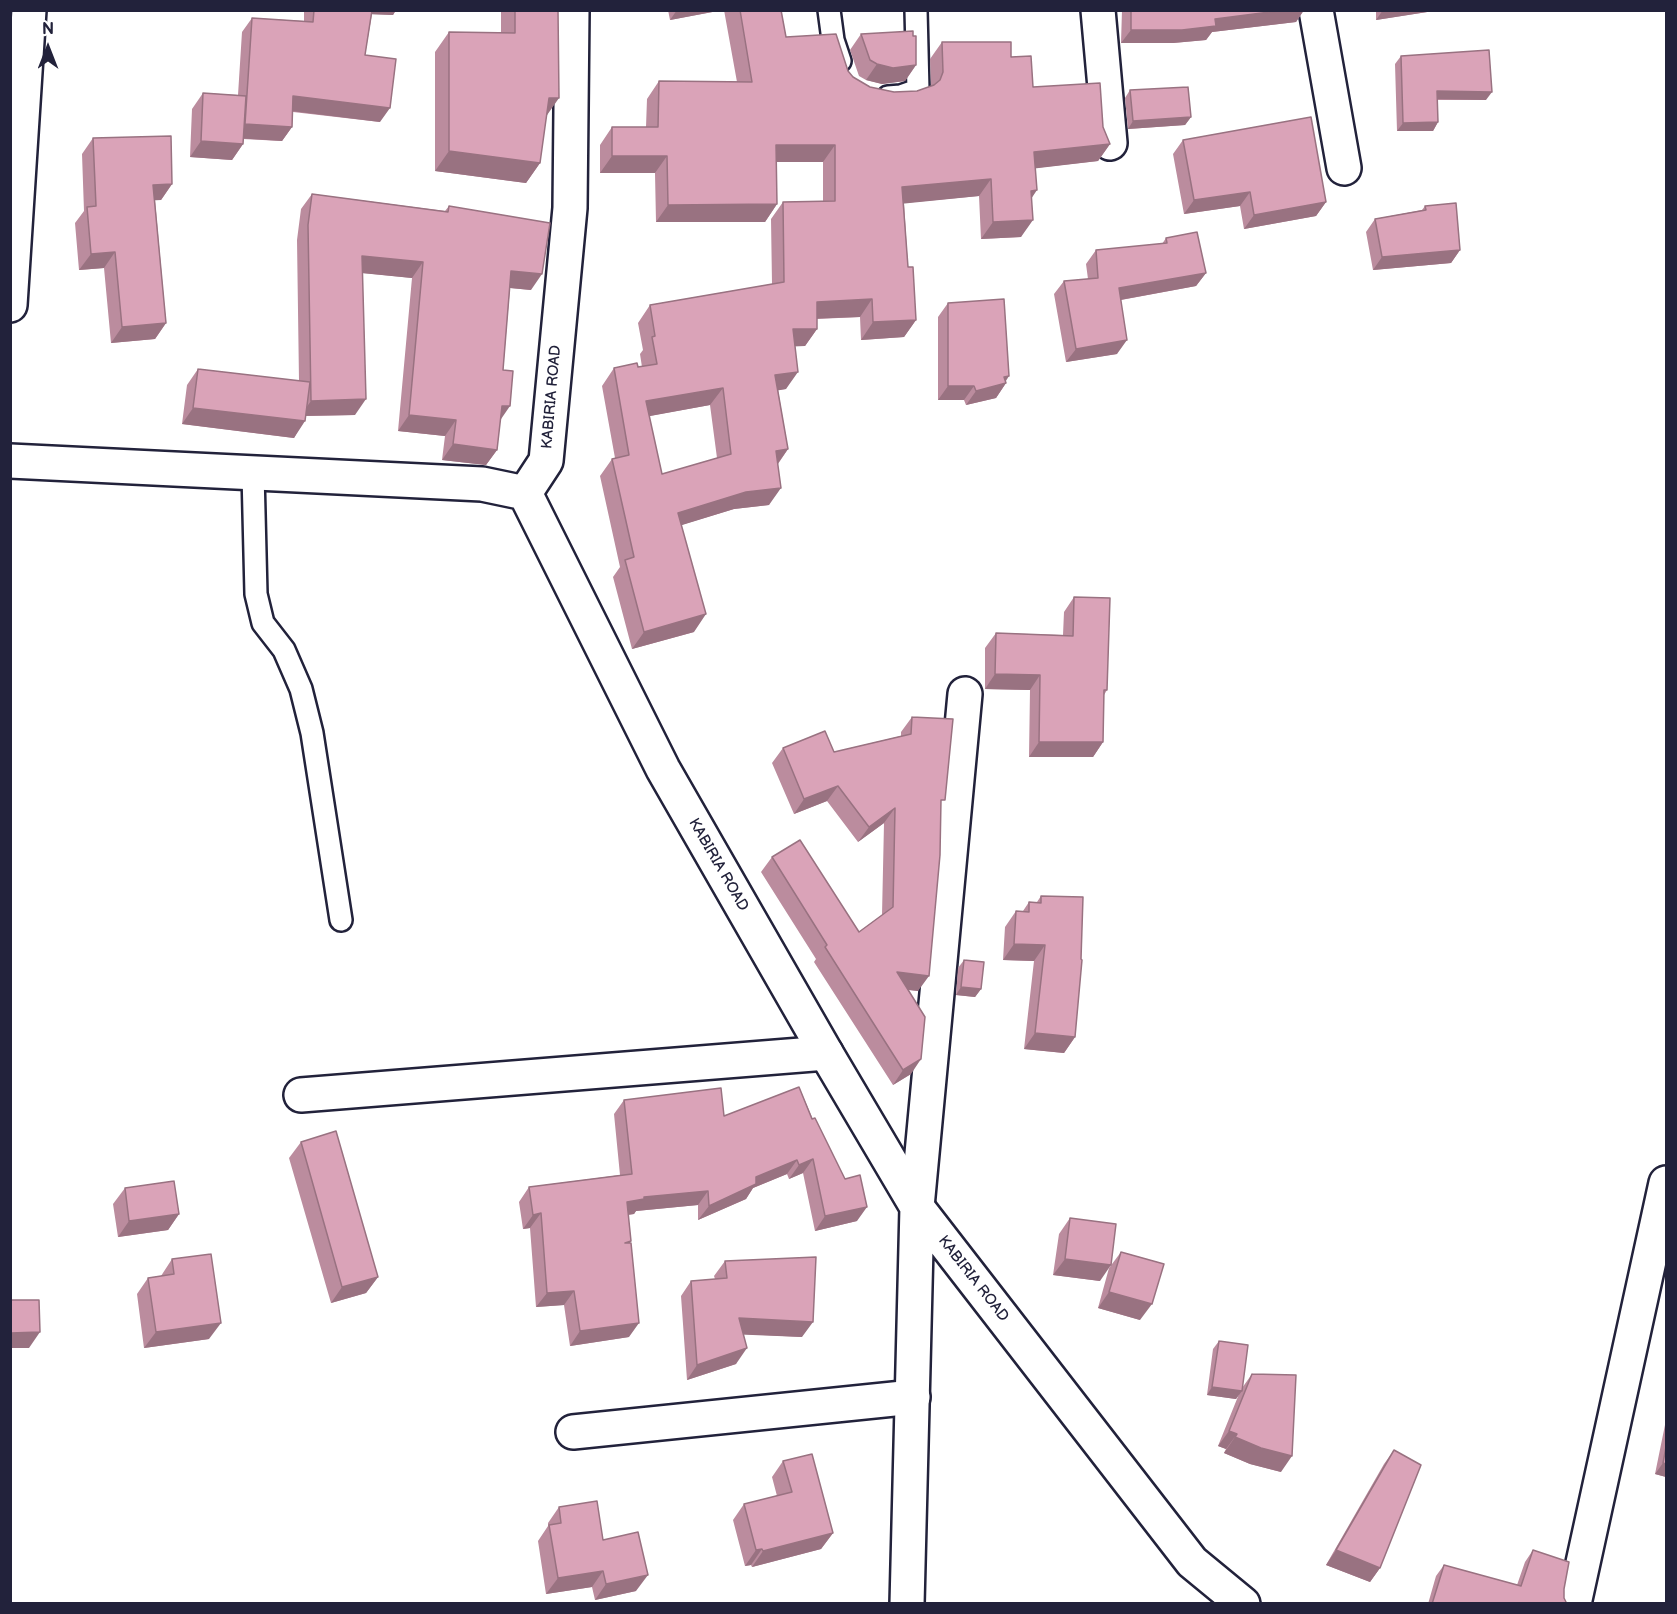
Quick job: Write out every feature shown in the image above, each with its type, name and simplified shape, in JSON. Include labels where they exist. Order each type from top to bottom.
[{"type":"street","points":[[10,305],[29,10]]},
{"type":"street","name":"KABIRIA ROAD","points":[[572,10],[570,208],[546,461],[525,493],[663,769],[917,1207],[1192,1562],[1243,1604]]},
{"type":"street","points":[[1098,10],[1110,143]]},
{"type":"street","points":[[1316,10],[1344,168]]},
{"type":"street","points":[[10,460],[482,484],[525,493]]},
{"type":"street","points":[[907,1604],[917,1207],[964,694]]},
{"type":"street","points":[[301,1095],[826,1053]]},
{"type":"street","points":[[1574,1604],[1666,1183]]},
{"type":"street","points":[[573,1432],[913,1397]]},
{"type":"lane","points":[[829,10],[833,40],[848,84]]},
{"type":"lane","points":[[871,95],[901,96],[918,90],[916,10]]},
{"type":"lane","points":[[253,473],[256,594],[263,623],[284,650],[301,689],[312,733],[341,920]]},
{"type":"building","points":[[314,10],[372,10],[365,55],[396,59],[390,108],[293,96],[292,127],[245,124],[252,18],[313,22]]},
{"type":"building","points":[[515,10],[558,10],[559,98],[549,98],[540,163],[449,151],[449,32],[515,33]]},
{"type":"building","points":[[740,10],[781,10],[786,37],[836,34],[848,71],[853,77],[870,87],[894,92],[917,91],[934,85],[940,80],[943,72],[942,42],[1011,42],[1011,57],[1031,56],[1033,87],[1100,83],[1103,127],[1110,144],[1034,152],[1037,190],[1031,191],[1033,220],[993,222],[991,179],[902,187],[908,267],[913,267],[916,320],[873,322],[872,299],[817,302],[817,329],[793,329],[798,372],[775,375],[788,449],[776,451],[781,488],[746,492],[678,513],[706,614],[644,632],[625,560],[634,557],[612,459],[629,455],[614,368],[637,363],[638,367],[657,364],[650,305],[784,282],[783,202],[835,201],[835,145],[776,145],[777,204],[668,205],[667,156],[612,156],[612,127],[658,127],[659,81],[752,82]],"holes":[[[723,388],[731,454],[662,474],[646,401]]]},
{"type":"building","points":[[1131,10],[1285,10],[1215,19],[1216,26],[1182,30],[1131,30]]},
{"type":"building","points":[[913,31],[913,36],[916,36],[916,65],[893,68],[870,60],[861,34]]},
{"type":"building","points":[[1489,50],[1492,92],[1437,91],[1438,122],[1403,123],[1401,56]]},
{"type":"building","points":[[1188,87],[1191,117],[1133,121],[1130,90]]},
{"type":"building","points":[[203,93],[246,96],[243,144],[201,141]]},
{"type":"building","points":[[1311,117],[1326,202],[1254,215],[1250,192],[1194,200],[1183,140]]},
{"type":"building","points":[[171,136],[172,184],[153,185],[166,323],[122,327],[115,252],[91,254],[87,207],[96,206],[93,138]]},
{"type":"building","points":[[312,194],[448,212],[449,206],[550,223],[542,274],[511,271],[503,370],[513,371],[510,406],[502,406],[497,450],[453,444],[456,420],[409,415],[423,262],[362,256],[366,399],[311,401],[308,225]]},
{"type":"building","points":[[1456,203],[1460,250],[1382,257],[1375,219],[1426,210],[1425,206]]},
{"type":"building","points":[[1197,232],[1206,273],[1119,288],[1127,340],[1076,349],[1064,281],[1098,278],[1096,250],[1167,243],[1166,238]]},
{"type":"building","points":[[1004,299],[1009,376],[1004,377],[1006,383],[976,391],[974,386],[948,386],[948,303]]},
{"type":"building","points":[[198,369],[310,382],[305,421],[193,408]]},
{"type":"building","points":[[1074,597],[1110,598],[1103,742],[1039,742],[1040,675],[995,674],[996,633],[1073,636]]},
{"type":"building","points":[[912,717],[953,719],[945,800],[941,800],[940,855],[929,976],[897,972],[925,1017],[921,1059],[903,1070],[825,947],[827,945],[772,857],[800,840],[859,932],[893,907],[895,808],[869,827],[838,786],[804,799],[783,748],[825,731],[834,752],[911,734]]},
{"type":"building","points":[[1041,896],[1083,897],[1082,960],[1075,1037],[1035,1033],[1045,945],[1014,944],[1016,911],[1029,912],[1029,902],[1041,903]]},
{"type":"building","points":[[964,960],[984,962],[981,989],[961,987]]},
{"type":"building","points":[[799,1087],[812,1119],[815,1118],[845,1179],[860,1175],[867,1207],[825,1216],[813,1159],[799,1165],[797,1160],[756,1177],[756,1184],[709,1206],[708,1191],[644,1197],[644,1199],[627,1202],[631,1241],[625,1243],[631,1243],[639,1323],[580,1331],[574,1291],[547,1293],[541,1213],[533,1215],[529,1187],[632,1174],[624,1100],[721,1088],[724,1116]]},
{"type":"building","points":[[336,1131],[378,1277],[342,1287],[301,1142]]},
{"type":"building","points":[[174,1181],[179,1214],[129,1221],[125,1188]]},
{"type":"building","points":[[1070,1218],[1116,1224],[1111,1265],[1065,1259]]},
{"type":"building","points":[[1121,1252],[1164,1264],[1152,1304],[1109,1292]]},
{"type":"building","points":[[211,1254],[221,1323],[156,1332],[148,1278],[174,1274],[172,1259]]},
{"type":"building","points":[[816,1257],[813,1322],[739,1318],[747,1348],[697,1365],[691,1281],[727,1278],[725,1261]]},
{"type":"building","points":[[10,1300],[39,1300],[40,1332],[10,1333]]},
{"type":"building","points":[[1219,1341],[1248,1345],[1242,1391],[1212,1387]]},
{"type":"building","points":[[1252,1374],[1296,1375],[1292,1456],[1261,1448],[1235,1437],[1237,1434],[1229,1431]]},
{"type":"building","points":[[1666,1447],[1666,1464],[1663,1463]]},
{"type":"building","points":[[1394,1450],[1421,1465],[1380,1568],[1336,1550]]},
{"type":"building","points":[[812,1454],[833,1533],[763,1551],[762,1549],[756,1550],[744,1504],[792,1492],[783,1461]]},
{"type":"building","points":[[597,1501],[603,1540],[638,1532],[648,1575],[606,1584],[603,1571],[558,1578],[549,1525],[561,1523],[559,1507]]},
{"type":"building","points":[[1533,1550],[1569,1562],[1564,1589],[1567,1604],[1432,1604],[1444,1565],[1521,1586]]}]
